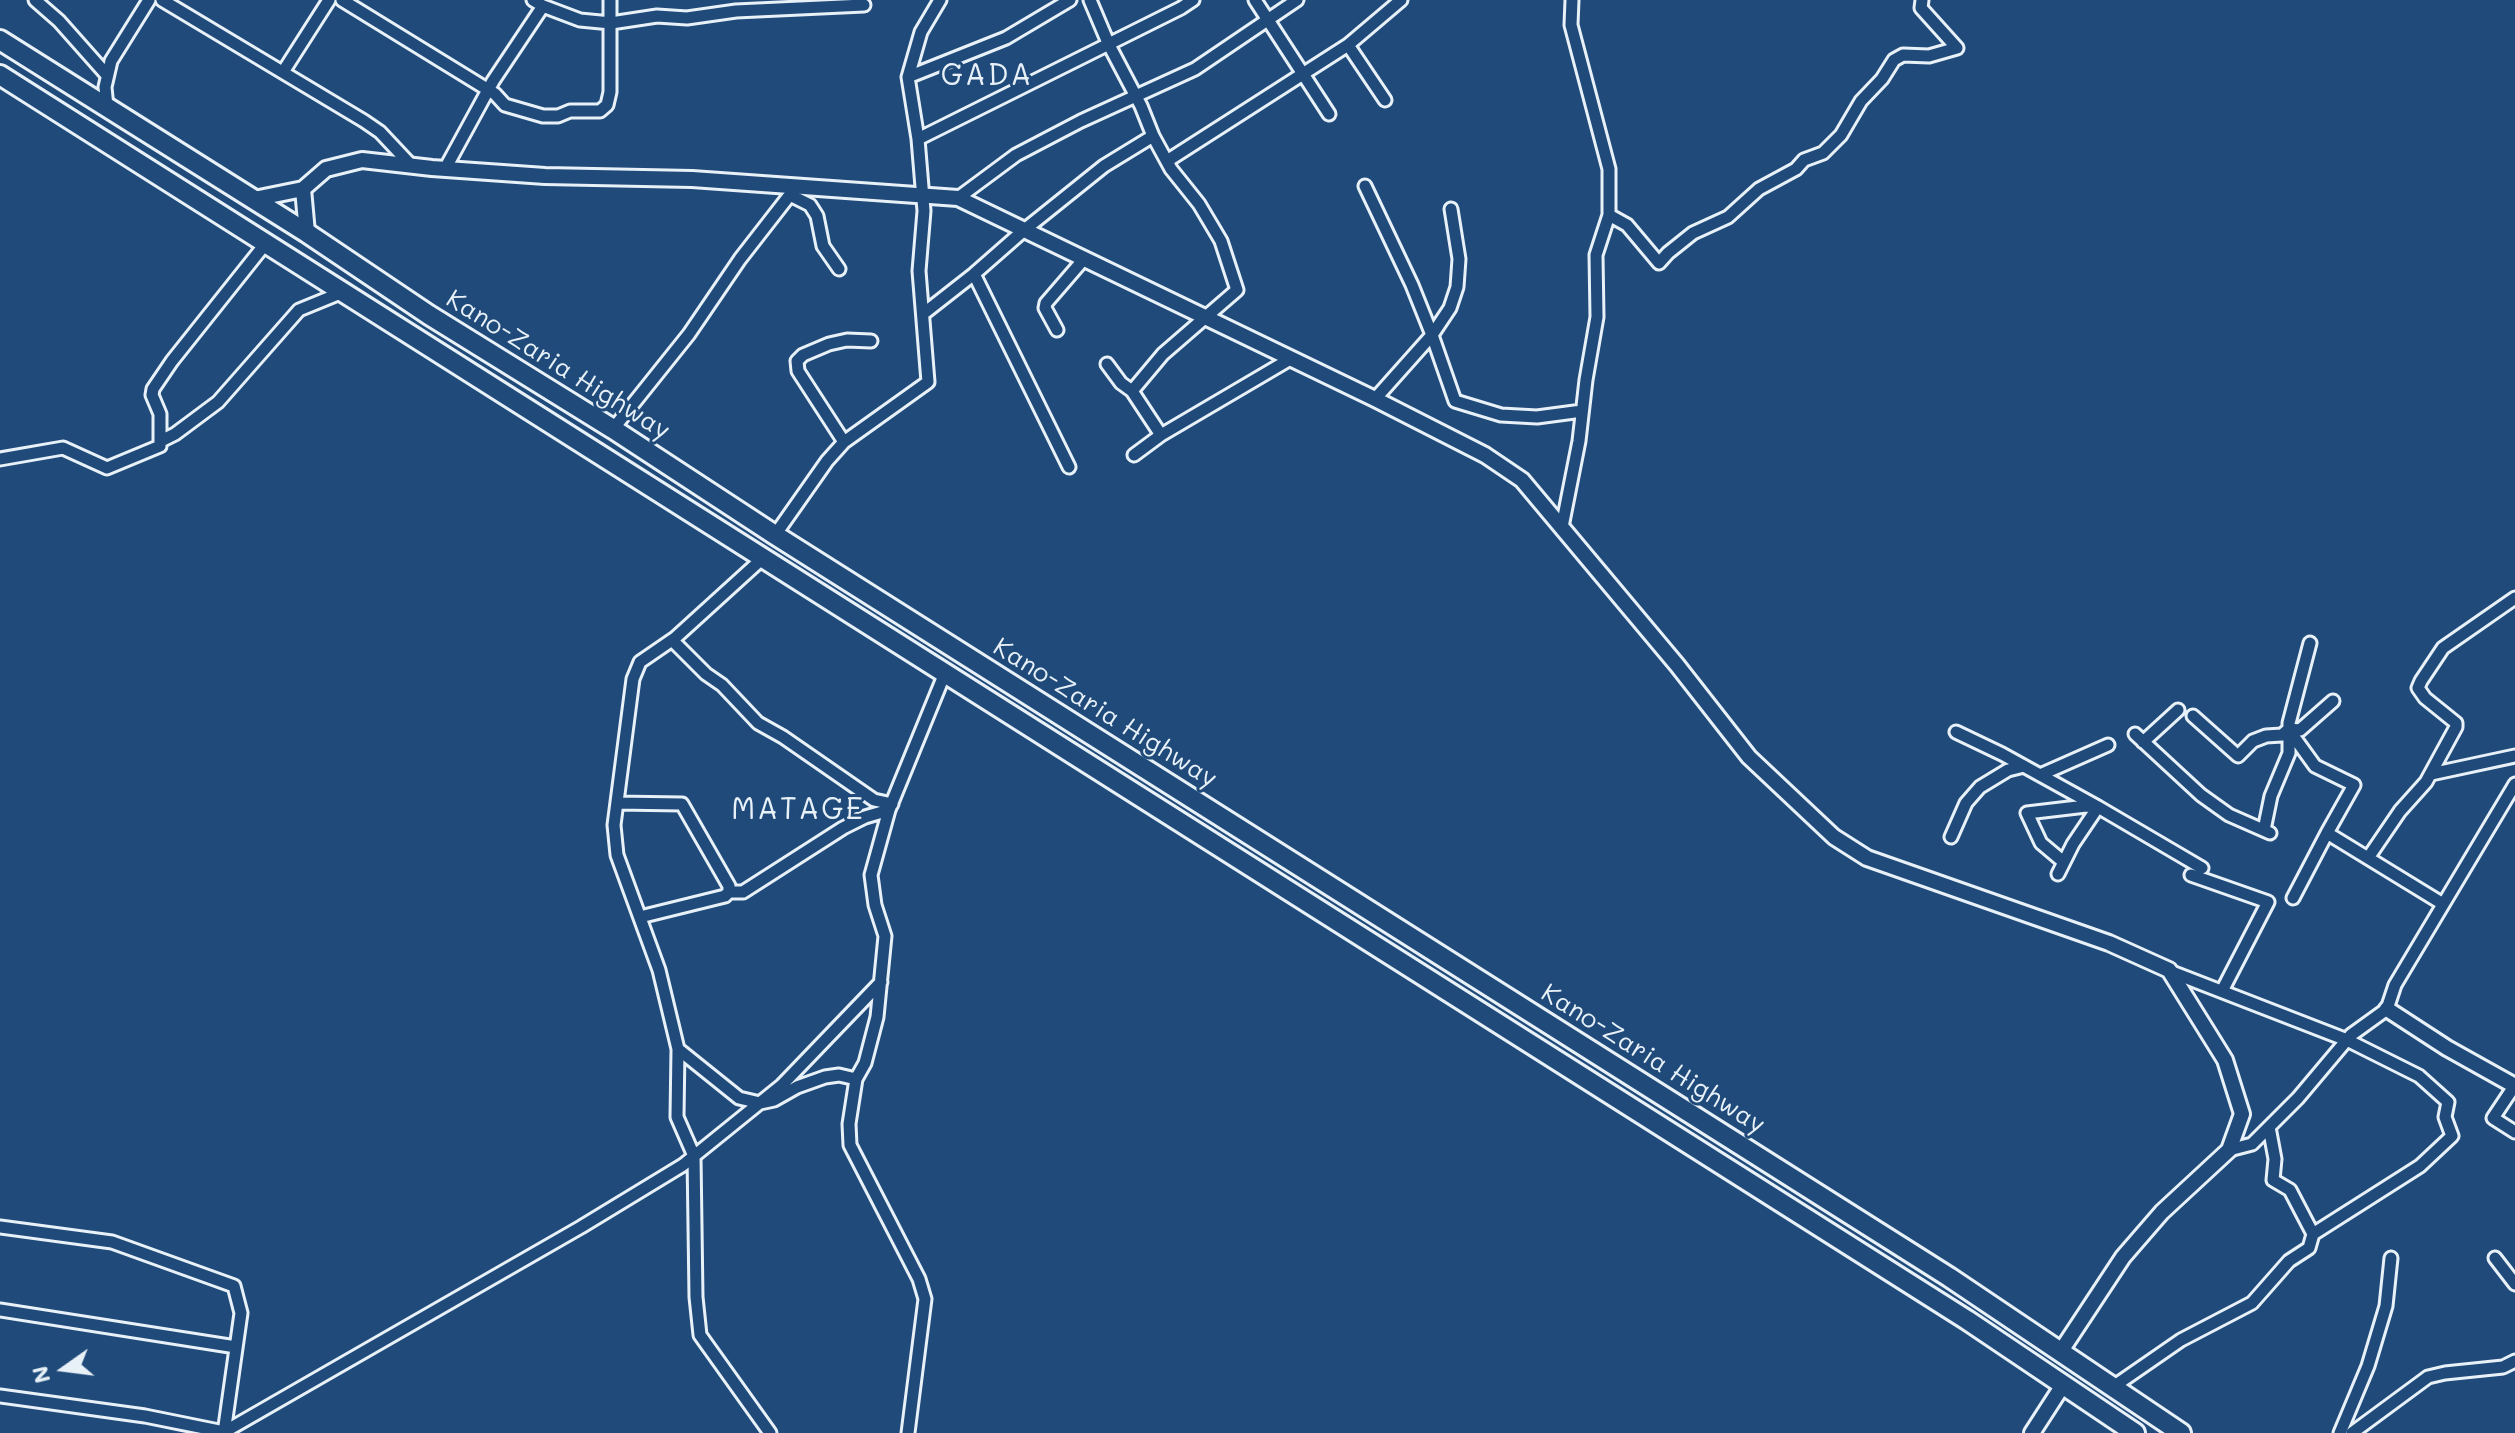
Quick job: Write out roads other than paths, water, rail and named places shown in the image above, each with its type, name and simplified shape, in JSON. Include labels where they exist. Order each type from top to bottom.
[{"type":"highway","name":"Kano-Zaria Highway","points":[[0,40],[254,199],[429,315],[613,429],[775,535],[1885,1236],[2181,1433]]},
{"type":"highway","name":"Kano-Zaria Highway","points":[[0,75],[1967,1320],[2135,1433]]},
{"type":"highway","points":[[415,337],[429,315]]},
{"type":"street","points":[[107,107],[106,74],[111,61],[149,0]]},
{"type":"street","points":[[162,0],[380,132],[410,164]]},
{"type":"street","points":[[283,72],[329,0]]},
{"type":"street","points":[[342,0],[488,90],[505,105],[537,115],[558,116],[570,111],[600,111],[607,105],[610,92],[610,0]]},
{"type":"street","points":[[775,535],[844,442],[928,382],[919,271],[924,211],[918,139],[908,77],[921,32],[940,0]]},
{"type":"street","points":[[908,77],[1006,38],[1070,0]]},
{"type":"street","points":[[1090,0],[1153,136],[1221,241],[1237,290],[1163,354],[1132,391]]},
{"type":"street","points":[[918,139],[1193,0]]},
{"type":"street","points":[[1255,0],[1329,114]]},
{"type":"street","points":[[958,198],[1016,155],[1081,121],[1195,69],[1297,0]]},
{"type":"street","points":[[1167,161],[1348,45],[1401,0]]},
{"type":"street","points":[[1562,527],[1579,441],[1597,317],[1596,255],[1609,215],[1609,169],[1571,25],[1572,0]]},
{"type":"street","points":[[1609,215],[1627,225],[1659,263],[1693,233],[1728,217],[1759,189],[1796,169],[1804,160],[1823,153],[1841,135],[1861,101],[1882,79],[1894,60],[1903,55],[1929,56],[1957,48],[1921,8],[1922,0]]},
{"type":"street","points":[[38,1],[106,74]]},
{"type":"street","points":[[445,169],[538,3],[580,20],[611,23],[657,16],[687,18],[736,11],[864,5]]},
{"type":"street","points":[[1348,45],[1385,100]]},
{"type":"street","points":[[923,314],[1104,166],[1153,136]]},
{"type":"street","points":[[254,199],[303,189],[326,169],[362,160],[545,176],[692,179],[793,191],[921,194],[958,198],[1292,358],[1485,455],[1522,480],[1677,665],[1749,757],[1834,837],[1867,858],[2109,943],[2347,1040],[2419,1076],[2448,1102],[2445,1117],[2452,1136],[2420,1166],[2313,1234],[2309,1248],[2289,1261],[2252,1303],[2181,1340],[2113,1387]]},
{"type":"street","points":[[1365,186],[1412,285],[1455,401],[1501,415],[1537,417],[1582,411]]},
{"type":"street","points":[[303,189],[307,233]]},
{"type":"street","points":[[793,191],[810,205],[817,216],[823,246],[839,269]]},
{"type":"street","points":[[613,429],[689,334],[740,259],[793,191]]},
{"type":"street","points":[[1375,399],[1432,335],[1450,308],[1457,287],[1459,259],[1451,209]]},
{"type":"street","points":[[0,459],[63,448],[107,468],[160,446],[160,414],[152,395],[153,389],[266,243]]},
{"type":"street","points":[[1057,330],[1045,308],[1046,303],[1084,259]]},
{"type":"street","points":[[974,274],[1069,467]]},
{"type":"street","points":[[161,441],[218,402],[299,310],[343,292]]},
{"type":"street","points":[[844,442],[798,371],[797,361],[803,355],[829,344],[847,340],[871,341]]},
{"type":"street","points":[[1134,455],[1161,435],[1292,358]]},
{"type":"street","points":[[1107,364],[1121,383],[1132,391],[1161,435]]},
{"type":"street","points":[[763,558],[672,640],[640,662],[633,679],[614,825],[617,855],[659,970],[678,1049],[677,1117],[694,1156],[696,1297],[700,1335],[770,1433]]},
{"type":"street","points":[[2368,858],[2400,811],[2431,774],[2456,727],[2456,723],[2425,698],[2418,688],[2421,681],[2443,648],[2515,598]]},
{"type":"street","points":[[672,640],[758,723],[874,800],[890,807]]},
{"type":"street","points":[[2178,710],[2139,738],[2201,795],[2229,815],[2267,832],[2273,788],[2289,753],[2289,729],[2310,643]]},
{"type":"street","points":[[908,1433],[925,1299],[919,1279],[850,1145],[850,1113],[856,1079],[865,1063],[877,1017],[881,982],[885,936],[875,905],[871,875],[890,807],[945,673]]},
{"type":"street","points":[[2193,716],[2238,756],[2253,741],[2282,735],[2289,729],[2300,730],[2333,701]]},
{"type":"street","points":[[2289,729],[2315,766],[2354,785],[2293,898]]},
{"type":"street","points":[[1956,732],[2098,807],[2196,871],[2268,902],[2222,991]]},
{"type":"street","points":[[2040,775],[2108,745]]},
{"type":"street","points":[[2431,774],[2515,756]]},
{"type":"street","points":[[1951,837],[1966,803],[1980,787],[2008,770],[2024,766]]},
{"type":"street","points":[[2229,1150],[2252,1144],[2298,1098],[2347,1040],[2387,1009],[2395,985],[2515,784]]},
{"type":"street","points":[[617,803],[682,804],[729,886],[729,892]]},
{"type":"street","points":[[640,917],[725,896],[729,892],[743,892],[843,828],[890,807]]},
{"type":"street","points":[[2060,859],[2041,843],[2027,813],[2098,807]]},
{"type":"street","points":[[2058,874],[2073,844],[2098,807]]},
{"type":"street","points":[[2327,833],[2443,904]]},
{"type":"street","points":[[2061,1351],[2123,1257],[2162,1212],[2229,1150],[2242,1114],[2225,1060],[2169,970]]},
{"type":"street","points":[[0,1396],[145,1416],[224,1433],[581,1227],[694,1156],[782,1085],[881,982]]},
{"type":"street","points":[[2387,1009],[2447,1048],[2515,1086],[2493,1118],[2515,1132]]},
{"type":"street","points":[[678,1049],[739,1098],[760,1103],[774,1100],[825,1077],[839,1075],[856,1079]]},
{"type":"street","points":[[2269,1127],[2275,1159],[2273,1180],[2290,1190],[2313,1234]]},
{"type":"street","points":[[0,1227],[112,1242],[234,1286],[241,1313],[224,1433]]},
{"type":"street","points":[[2340,1433],[2368,1366],[2386,1306],[2391,1258]]},
{"type":"street","points":[[2495,1258],[2515,1284]]},
{"type":"street","points":[[0,1310],[236,1347]]},
{"type":"street","points":[[2352,1433],[2428,1377],[2503,1367],[2515,1361]]},
{"type":"street","points":[[2032,1433],[2063,1385]]},
{"type":"district","name":"GADA","points":[[987,76]]},
{"type":"district","name":"MATAGE","points":[[798,810]]}]
